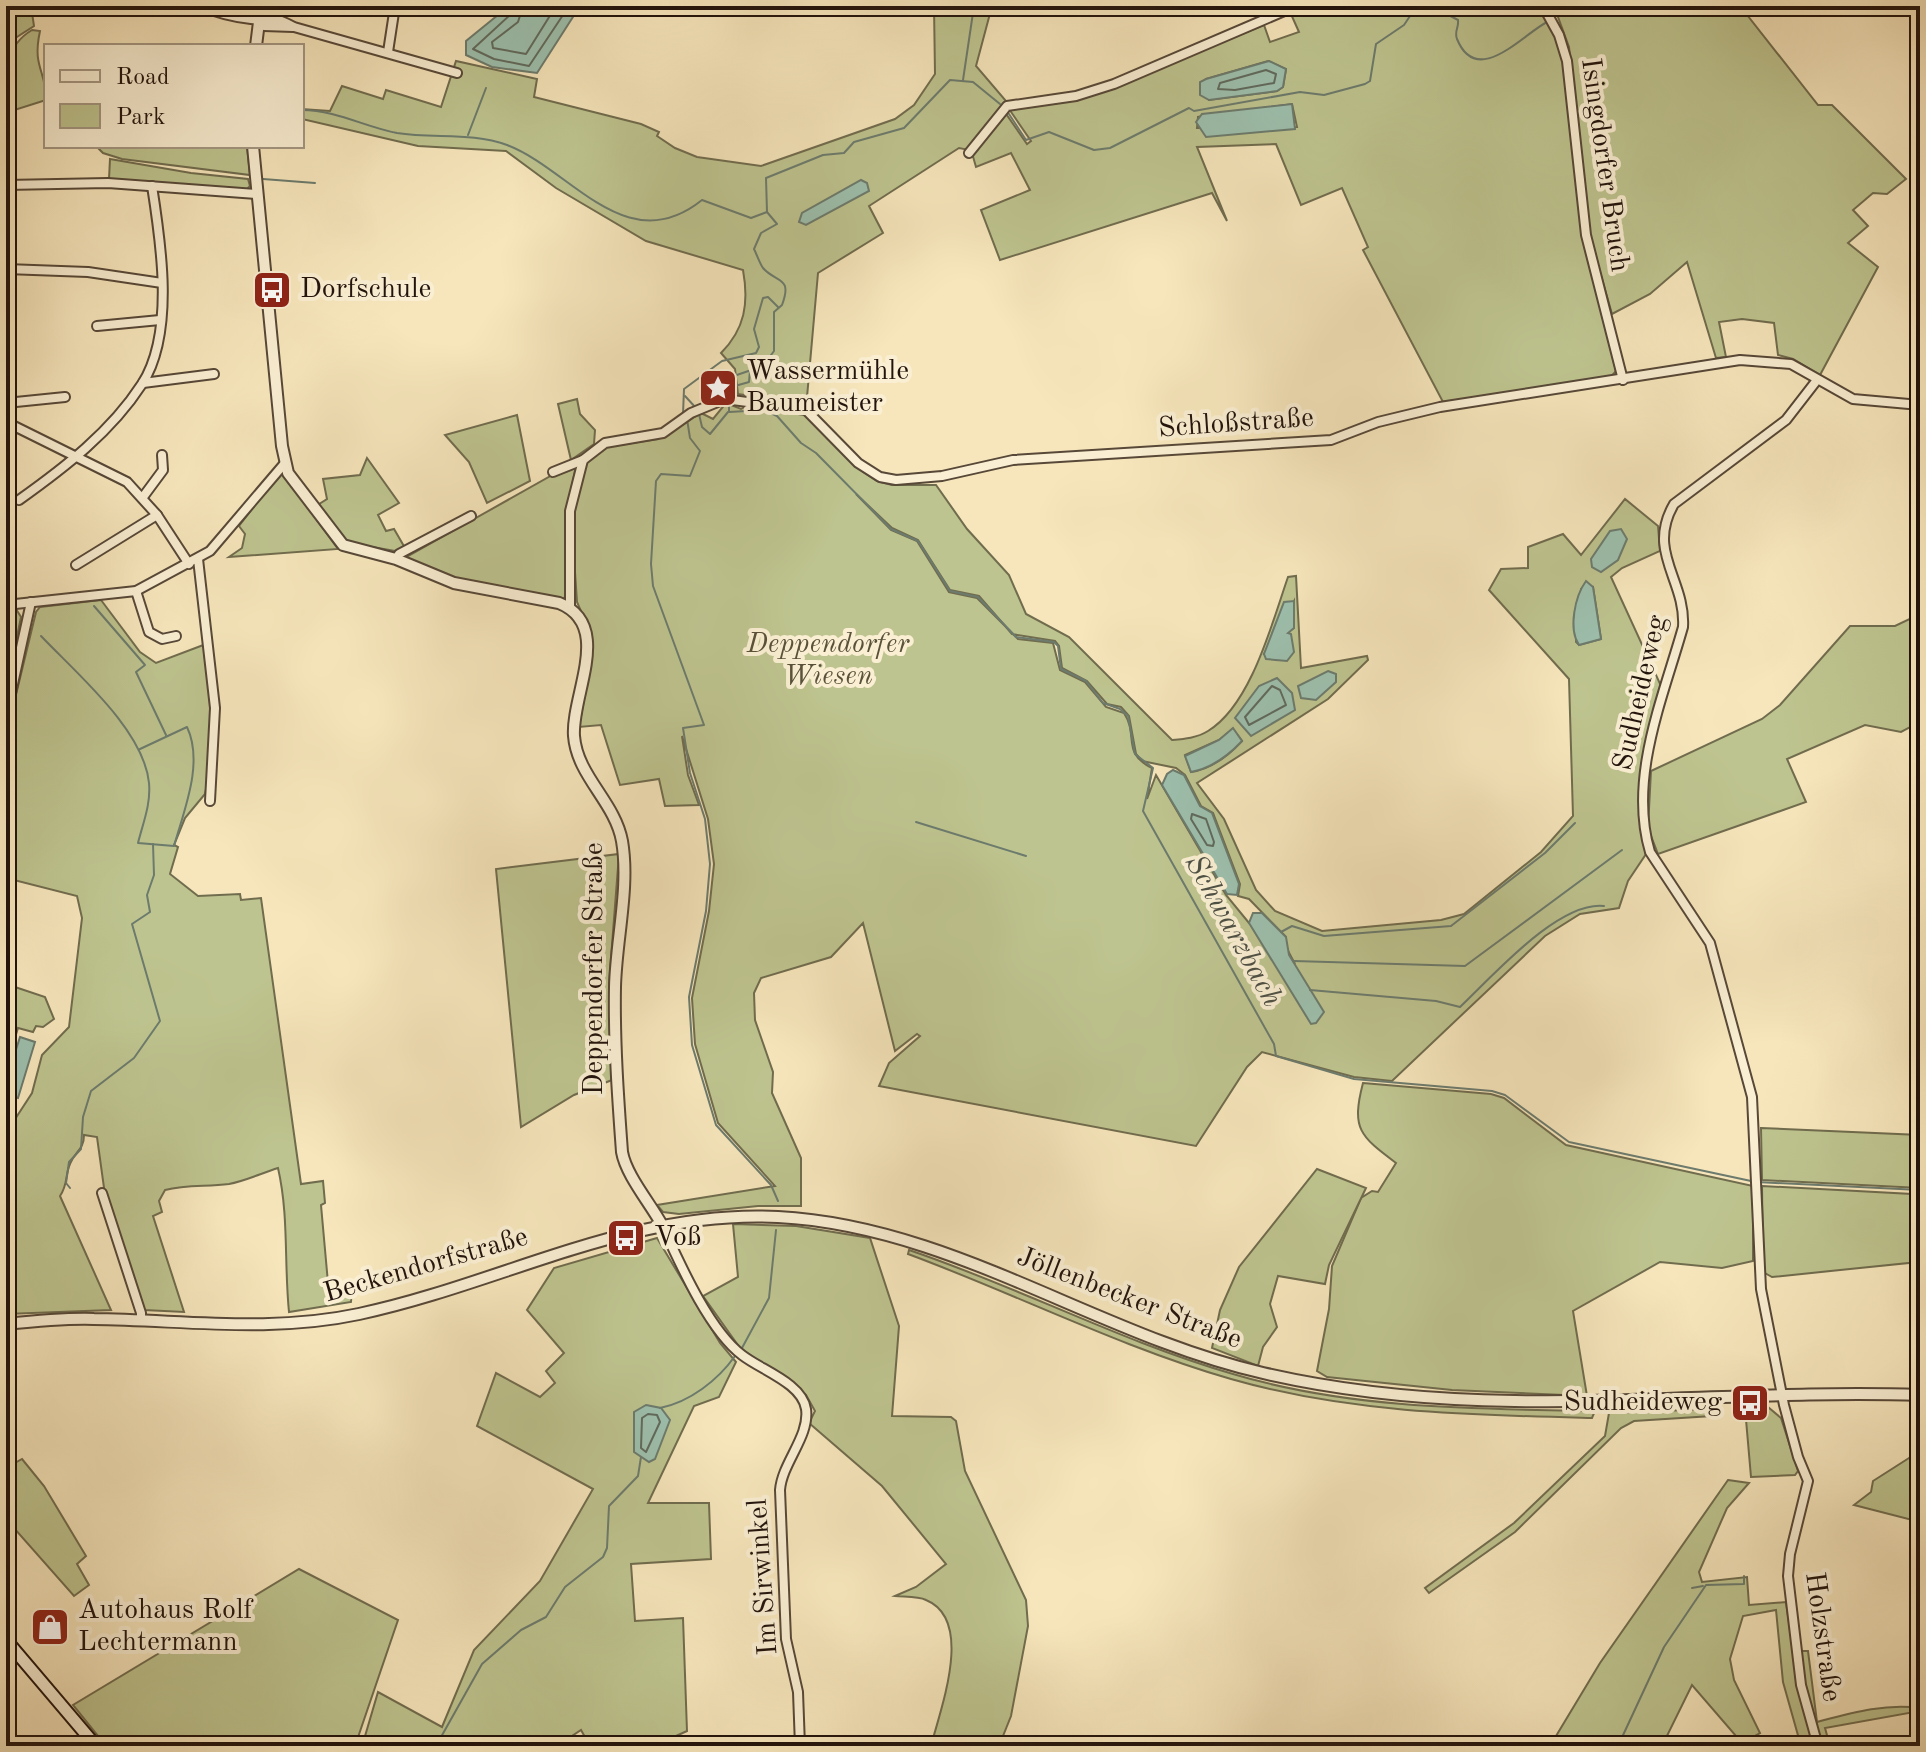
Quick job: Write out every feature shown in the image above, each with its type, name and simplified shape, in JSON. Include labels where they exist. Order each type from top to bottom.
[{"type":"main road","points":[[6,1640],[96,1746]]},
{"type":"street","points":[[201,6],[226,15],[259,20],[264,26],[294,27],[457,73]]},
{"type":"street","points":[[256,44],[261,6]]},
{"type":"street","points":[[388,52],[395,6]]},
{"type":"street","points":[[969,153],[1005,107],[1095,90],[1296,6]]},
{"type":"street","name":"Isingdorfer Bruch","points":[[1543,6],[1564,47],[1586,235],[1623,380]]},
{"type":"street","points":[[253,148],[285,463],[292,479],[336,541],[350,549],[396,559],[454,583],[570,607],[570,511],[583,460]]},
{"type":"street","points":[[6,185],[108,183],[257,194]]},
{"type":"street","points":[[19,500],[78,456],[143,383],[156,350],[162,283],[152,186]]},
{"type":"street","points":[[6,269],[88,272],[162,283]]},
{"type":"street","points":[[97,326],[160,320]]},
{"type":"street","name":"Schloßstraße","points":[[553,472],[583,460],[605,443],[651,437],[700,408],[731,398],[806,410],[870,473],[896,480],[918,480],[1013,460],[1331,440],[1378,422],[1440,407],[1761,359],[1791,364],[1853,399],[1920,405]]},
{"type":"street","points":[[143,383],[214,374]]},
{"type":"street","name":"Sudheideweg","points":[[1783,1396],[1758,1268],[1759,1181],[1752,1097],[1710,943],[1650,852],[1645,834],[1642,784],[1683,627],[1681,601],[1664,553],[1662,535],[1669,513],[1674,504],[1786,420],[1817,380]]},
{"type":"street","points":[[6,403],[65,397]]},
{"type":"street","points":[[6,422],[127,482],[157,515],[189,564]]},
{"type":"street","points":[[143,497],[163,470],[162,455]]},
{"type":"street","points":[[6,605],[136,591],[198,559],[221,542],[285,463]]},
{"type":"street","points":[[76,565],[157,515]]},
{"type":"street","points":[[396,559],[399,554],[471,516]]},
{"type":"street","points":[[198,559],[215,708],[210,801]]},
{"type":"street","points":[[136,591],[149,632],[162,639],[176,636]]},
{"type":"street","points":[[6,716],[31,602]]},
{"type":"street","name":"Deppendorfer Straße","points":[[570,607],[583,626],[588,647],[574,717],[574,739],[584,770],[612,813],[622,845],[615,988],[622,1152],[627,1171],[646,1195],[662,1225]]},
{"type":"street","points":[[102,1193],[141,1321]]},
{"type":"street","name":"Beckendorfstraße","points":[[6,1324],[91,1318],[266,1327],[360,1314],[624,1233],[662,1225],[744,1216],[811,1219],[854,1226]]},
{"type":"street","name":"Im Sirwinkel","points":[[662,1225],[724,1336],[742,1356],[794,1390],[804,1402],[805,1423],[783,1472],[780,1490],[786,1639],[798,1692],[800,1746]]},
{"type":"street","name":"Jöllenbecker Straße","points":[[854,1226],[943,1252],[1189,1352],[1312,1384],[1410,1397],[1530,1404],[1920,1395]]},
{"type":"street","name":"Holzstraße","points":[[1783,1396],[1798,1457],[1808,1481],[1790,1554],[1788,1576],[1801,1685],[1818,1746]]},
{"type":"green space","points":[[6,6],[31,6],[34,26],[6,44]]},
{"type":"green space","points":[[934,6],[992,6],[976,66],[1006,101],[969,150],[959,148],[869,206],[883,233],[818,273],[807,397],[801,404],[738,394],[735,369],[721,353],[735,335],[743,315],[743,270],[646,241],[556,188],[506,151],[418,146],[304,119],[304,109],[330,111],[342,86],[383,99],[386,90],[441,107],[456,61],[537,79],[534,97],[641,124],[659,132],[657,136],[675,148],[697,157],[761,166],[895,119],[914,105],[935,74]]},
{"type":"green space","points":[[1302,6],[1537,6],[1556,36],[1564,61],[1582,235],[1616,371],[1608,380],[1443,402],[1363,250],[1368,247],[1342,188],[1301,205],[1276,144],[1197,147],[1227,221],[1212,193],[1000,260],[981,210],[1030,190],[1011,153],[976,167],[972,153],[1004,111],[1027,144],[1031,141],[1009,109],[1115,86],[1264,25],[1270,42],[1299,32],[1290,12]],"holes":[[[1268,61],[1286,69],[1283,87],[1277,91],[1209,100],[1206,79]],[[1292,104],[1297,127],[1197,128],[1198,117]]]},
{"type":"green space","points":[[1554,6],[1740,6],[1818,105],[1832,105],[1906,179],[1887,194],[1873,193],[1853,210],[1868,226],[1848,243],[1878,267],[1820,375],[1793,359],[1778,355],[1774,323],[1742,319],[1719,322],[1726,357],[1716,358],[1687,262],[1650,294],[1612,314],[1590,237],[1569,47]]},
{"type":"green space","points":[[32,30],[40,31],[38,61],[44,81],[44,101],[8,112],[6,119],[7,68],[14,47]]},
{"type":"green space","points":[[98,148],[247,148],[250,175],[122,159],[103,153]]},
{"type":"green space","points":[[110,159],[248,179],[250,186],[246,190],[109,179]]},
{"type":"green space","points":[[577,399],[580,414],[595,430],[594,444],[571,460],[558,404]]},
{"type":"green space","name":"Deppendorfer Wiesen","points":[[726,403],[741,409],[750,404],[804,413],[862,471],[877,481],[892,485],[936,485],[967,529],[1009,575],[1026,614],[1069,637],[1172,740],[1195,737],[1208,731],[1223,719],[1236,702],[1258,662],[1288,577],[1296,576],[1301,668],[1367,656],[1368,660],[1328,699],[1197,783],[1224,819],[1256,890],[1275,911],[1322,931],[1441,920],[1464,914],[1541,852],[1573,816],[1569,679],[1489,590],[1501,569],[1528,568],[1528,547],[1563,534],[1581,555],[1625,499],[1658,526],[1660,551],[1622,568],[1611,577],[1662,688],[1646,750],[1640,790],[1641,832],[1646,854],[1628,881],[1619,908],[1580,914],[1545,936],[1392,1081],[1354,1077],[1262,1052],[1247,1067],[1196,1146],[879,1086],[889,1063],[920,1036],[917,1034],[895,1051],[863,923],[831,957],[761,978],[754,993],[755,1020],[773,1072],[772,1093],[801,1158],[801,1206],[758,1206],[679,1214],[663,1212],[657,1205],[775,1186],[718,1123],[695,1044],[692,998],[709,911],[714,864],[708,819],[682,736],[688,775],[699,805],[665,806],[659,779],[620,785],[601,725],[579,727],[592,657],[592,637],[577,602],[574,511],[581,472],[587,462],[606,447],[658,439],[701,413],[713,419]],"holes":[[[856,494],[892,528],[918,540],[950,590],[979,596],[1005,626],[977,598],[949,592],[917,541],[891,530]],[[1593,587],[1601,639],[1579,645],[1576,642],[1581,589]],[[1294,601],[1294,628],[1288,632],[1276,660],[1264,654]],[[1013,634],[1055,641],[1059,646],[1062,668],[1087,681],[1107,704],[1121,707],[1129,716],[1136,754],[1142,761],[1137,756],[1133,750],[1124,713],[1106,707],[1085,682],[1060,670],[1053,643],[1018,639]],[[1233,729],[1242,741],[1219,761],[1191,772],[1185,755],[1219,740]],[[1142,761],[1176,768],[1185,775],[1201,806],[1213,813],[1240,884],[1238,896],[1249,899],[1286,937],[1286,947],[1295,964],[1249,923],[1226,895],[1156,775],[1147,799],[1152,768]]]},
{"type":"green space","points":[[517,415],[530,481],[487,503],[469,462],[445,435]]},
{"type":"green space","points":[[367,458],[399,503],[378,515],[386,531],[394,529],[405,548],[395,551],[344,542],[316,506],[327,499],[323,479],[360,475]]},
{"type":"green space","points":[[570,465],[576,466],[567,510],[569,593],[563,599],[460,581],[403,559]]},
{"type":"green space","points":[[278,475],[284,475],[338,549],[229,557],[242,548],[245,534],[239,526]]},
{"type":"green space","points":[[101,600],[140,652],[156,663],[206,644],[211,718],[209,775],[205,794],[185,818],[174,845],[178,847],[170,874],[198,896],[240,894],[241,900],[261,898],[301,1184],[323,1181],[325,1203],[321,1205],[328,1283],[336,1286],[352,1284],[351,1302],[289,1312],[284,1204],[278,1168],[229,1184],[165,1190],[159,1201],[162,1212],[153,1216],[184,1312],[144,1310],[105,1195],[97,1137],[84,1135],[83,1144],[70,1164],[60,1196],[111,1310],[6,1314],[6,1133],[32,1093],[42,1055],[69,1027],[82,918],[77,896],[6,878],[6,736],[36,612],[40,607]]},
{"type":"green space","points":[[6,609],[16,609],[21,617],[6,691]]},
{"type":"green space","points":[[1920,614],[1920,722],[1901,732],[1865,725],[1787,759],[1806,802],[1658,854],[1648,828],[1651,771],[1762,719],[1780,705],[1850,626],[1895,626]]},
{"type":"green space","points":[[619,854],[609,984],[612,1080],[574,1095],[521,1127],[496,869]]},
{"type":"green space","points":[[12,986],[45,997],[54,1019],[43,1027],[36,1026],[33,1032],[18,1028],[7,1064],[6,992]]},
{"type":"green space","points":[[1363,1083],[1491,1094],[1504,1098],[1566,1145],[1753,1186],[1753,1261],[1722,1268],[1660,1262],[1573,1311],[1587,1396],[1452,1390],[1327,1377],[1317,1371],[1329,1309],[1332,1266],[1361,1198],[1372,1191],[1378,1192],[1396,1163],[1374,1146],[1362,1130],[1358,1111]]},
{"type":"green space","points":[[1761,1128],[1920,1135],[1920,1188],[1762,1180]]},
{"type":"green space","points":[[1317,1169],[1366,1188],[1329,1265],[1325,1284],[1278,1276],[1270,1304],[1277,1327],[1263,1347],[1258,1366],[1212,1348],[1220,1310],[1239,1267]]},
{"type":"green space","points":[[1762,1186],[1912,1194],[1918,1262],[1772,1277],[1763,1272]]},
{"type":"green space","points":[[733,1224],[796,1226],[870,1238],[899,1326],[892,1416],[951,1417],[956,1421],[965,1471],[1026,1600],[1028,1626],[1011,1716],[999,1746],[931,1746],[950,1667],[949,1626],[941,1611],[926,1600],[895,1596],[916,1587],[946,1564],[882,1486],[809,1423],[815,1411],[806,1395],[740,1348],[703,1296],[738,1277]]},
{"type":"green space","points":[[657,1238],[720,1343],[736,1362],[719,1397],[694,1406],[648,1503],[709,1503],[711,1559],[631,1564],[635,1621],[683,1618],[687,1731],[654,1746],[590,1746],[581,1730],[557,1746],[363,1743],[378,1692],[442,1727],[474,1650],[540,1581],[593,1489],[477,1426],[496,1373],[540,1397],[555,1383],[546,1371],[564,1353],[527,1310],[554,1268]]},
{"type":"green space","points":[[909,1250],[1151,1346],[1277,1386],[1412,1405],[1595,1411],[1592,1418],[1455,1413],[1365,1405],[1275,1390],[1149,1352],[908,1254]]},
{"type":"green space","points":[[1768,1407],[1781,1418],[1798,1471],[1795,1475],[1751,1477],[1745,1408]]},
{"type":"green space","points":[[1713,1409],[1712,1416],[1634,1421],[1621,1428],[1515,1532],[1429,1593],[1425,1588],[1514,1523],[1605,1436],[1609,1413]]},
{"type":"green space","points":[[1920,1451],[1920,1522],[1854,1505],[1871,1492],[1873,1481]]},
{"type":"green space","points":[[22,1459],[44,1486],[86,1556],[77,1564],[89,1585],[74,1596],[6,1519],[6,1468]]},
{"type":"green space","points":[[1728,1480],[1749,1483],[1727,1508],[1699,1572],[1702,1582],[1747,1577],[1749,1605],[1786,1602],[1793,1651],[1808,1651],[1817,1722],[1881,1708],[1920,1708],[1920,1711],[1825,1728],[1830,1746],[1801,1746],[1783,1682],[1776,1610],[1743,1616],[1730,1659],[1734,1680],[1760,1733],[1742,1743],[1692,1685],[1662,1746],[1550,1746],[1600,1663]]},
{"type":"green space","points":[[299,1569],[398,1620],[355,1746],[106,1746],[73,1705]]},
{"type":"water","points":[[509,6],[580,6],[537,73],[492,67],[466,55],[466,41]]},
{"type":"water","points":[[1269,61],[1286,69],[1283,87],[1277,91],[1209,100],[1200,95],[1200,82],[1206,79]]},
{"type":"water","points":[[1292,104],[1295,129],[1206,137],[1196,122],[1202,114]]},
{"type":"water","points":[[861,180],[867,183],[869,191],[806,225],[799,222],[802,213]]},
{"type":"water","points":[[1621,529],[1627,539],[1618,560],[1601,572],[1592,567],[1591,559],[1610,531]]},
{"type":"water","points":[[1586,581],[1593,587],[1601,639],[1579,645],[1574,630],[1574,613]]},
{"type":"water","points":[[1294,601],[1294,628],[1288,633],[1291,634],[1294,652],[1287,661],[1266,659],[1264,654],[1284,602]]},
{"type":"water","points":[[1328,671],[1336,674],[1336,682],[1316,700],[1301,698],[1298,686]]},
{"type":"water","points":[[1277,678],[1292,693],[1295,710],[1251,736],[1235,718],[1259,686]]},
{"type":"water","points":[[1233,728],[1242,741],[1219,761],[1191,772],[1185,756],[1219,740]]},
{"type":"water","points":[[1173,770],[1184,775],[1200,806],[1212,813],[1239,884],[1237,895],[1227,894],[1162,785],[1167,774]]},
{"type":"water","points":[[1253,913],[1262,913],[1286,937],[1289,955],[1324,1012],[1316,1023],[1311,1024],[1249,923]]},
{"type":"water","points":[[20,1037],[35,1042],[18,1098],[6,1094],[6,1081]]},
{"type":"water","points":[[646,1405],[661,1408],[670,1420],[655,1459],[649,1462],[634,1452],[634,1412]]},
{"type":"waterway","points":[[963,80],[974,6]]},
{"type":"waterway","points":[[1551,6],[1555,17]]},
{"type":"waterway","points":[[1007,111],[1026,140],[1049,132],[1094,150],[1110,148],[1189,108],[1194,111],[1300,92],[1324,95],[1365,84],[1370,81],[1376,44],[1404,25],[1410,16],[1435,16],[1441,11],[1458,20],[1457,39],[1466,53],[1476,59],[1488,59],[1500,54],[1547,22]]},
{"type":"waterway","points":[[767,212],[766,178],[823,155],[844,153],[854,142],[904,128],[950,80],[973,82],[1000,104]]},
{"type":"waterway","points":[[468,135],[486,88]]},
{"type":"waterway","name":"Schwarzbach","points":[[304,110],[327,113],[397,133],[480,138],[507,145],[624,216],[648,221],[674,216],[702,200],[751,218],[767,212],[777,224],[761,233],[754,249],[763,268],[782,281],[786,289],[782,305],[774,312],[774,351],[763,366],[728,378],[727,390]]},
{"type":"waterway","points":[[263,179],[315,183]]},
{"type":"waterway","points":[[683,414],[684,389],[722,361],[756,353],[759,347],[754,329],[763,298],[768,297],[778,307]]},
{"type":"waterway","name":"Schwarzbach","points":[[728,388],[749,382],[750,370]]},
{"type":"waterway","points":[[685,396],[696,408]]},
{"type":"waterway","name":"Schwarzbach","points":[[729,404],[729,412],[764,410],[777,416],[891,529],[918,541],[950,591],[978,597],[1016,637],[1054,642],[1058,646],[1061,669],[1086,681],[1103,703],[1120,709],[1128,716],[1135,754],[1153,768],[1143,811],[1274,1044],[1276,1056],[1354,1079],[1492,1091],[1505,1095],[1569,1142],[1751,1181]]},
{"type":"waterway","points":[[699,414],[702,427],[710,434],[728,412]]},
{"type":"waterway","points":[[687,419],[690,438],[700,451],[690,476],[661,474],[656,481],[651,564],[653,586],[704,725],[683,728],[690,773],[705,819],[710,864],[706,911],[689,997],[692,1045],[716,1125],[771,1185],[778,1201]]},
{"type":"waterway","points":[[94,606],[145,665],[136,672],[166,735]]},
{"type":"waterway","points":[[41,636],[106,704],[135,743],[149,783],[146,813],[138,843],[174,846],[193,771],[192,741],[187,727],[140,749]]},
{"type":"waterway","points":[[916,822],[1026,856]]},
{"type":"waterway","points":[[1281,932],[1292,926],[1324,936],[1451,926],[1545,853],[1575,823]]},
{"type":"waterway","points":[[70,1188],[66,1183],[69,1162],[81,1149],[83,1117],[91,1091],[134,1058],[160,1021],[132,924],[150,912],[147,895],[154,875],[153,844]]},
{"type":"waterway","points":[[1294,961],[1465,966],[1622,850]]},
{"type":"waterway","points":[[1310,990],[1436,1001],[1460,1007],[1507,961],[1547,928],[1567,915],[1604,906]]},
{"type":"waterway","name":"Schwarzbach","points":[[1757,1182],[1920,1190]]},
{"type":"waterway","points":[[1913,1190],[1920,1260]]},
{"type":"waterway","points":[[742,1348],[769,1298],[776,1230]]},
{"type":"waterway","points":[[660,1408],[682,1401],[702,1389],[735,1356]]},
{"type":"waterway","points":[[436,1746],[482,1664],[521,1630],[546,1617],[565,1587],[603,1557],[607,1548],[609,1506],[638,1476],[641,1457]]},
{"type":"waterway","points":[[1618,1746],[1664,1647],[1706,1585],[1744,1584],[1744,1576]]},
{"type":"waterway","points":[[1692,1588],[1703,1586]]},
{"type":"place","name":"Dorfschule","points":[[272,290]]},
{"type":"place","name":"Wassermühle Baumeister","points":[[718,388]]},
{"type":"place","name":"Voß","points":[[626,1238]]},
{"type":"place","name":"Sudheideweg","points":[[1750,1403]]},
{"type":"place","name":"Autohaus Rolf Lechtermann","points":[[50,1627]]}]
